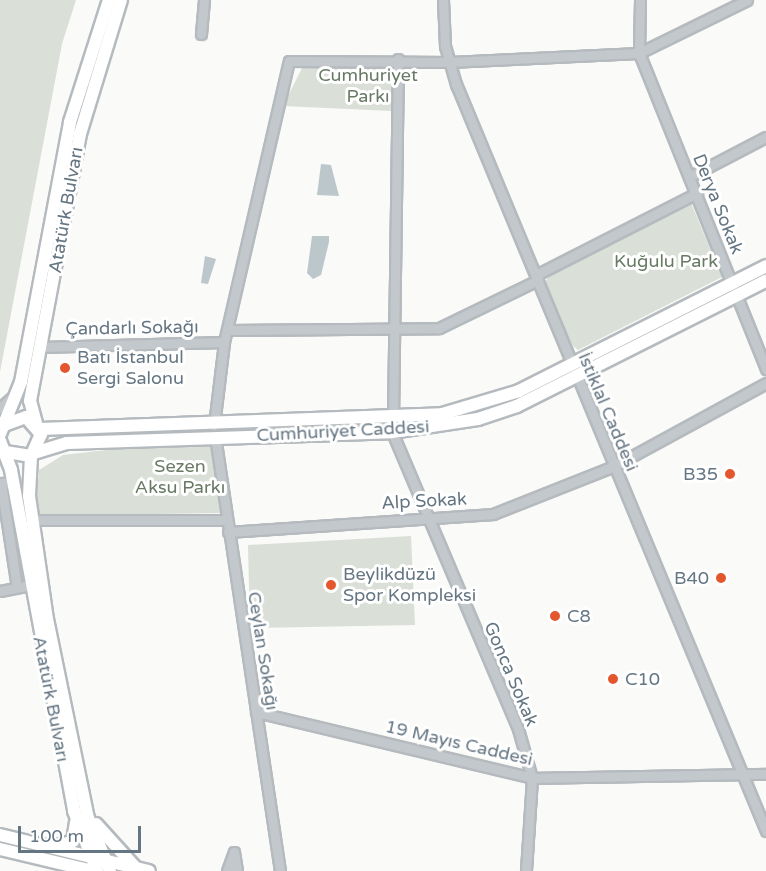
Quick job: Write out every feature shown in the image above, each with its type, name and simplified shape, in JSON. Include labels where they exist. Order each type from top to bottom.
[{"type":"main road","name":"Atatürk Bulvarı","points":[[109,866],[88,818],[32,520],[32,454],[37,426],[30,401],[80,134],[112,0]]},
{"type":"main road","points":[[2,429],[16,395],[70,122],[112,0]]},
{"type":"main road","name":"Cumhuriyet Caddesi","points":[[2,429],[18,417],[37,426],[215,431],[392,432],[517,406],[573,370],[735,288],[766,266]]},
{"type":"main road","name":"Cumhuriyet Caddesi","points":[[735,288],[766,281]]},
{"type":"main road","name":"Cumhuriyet Caddesi","points":[[32,454],[67,443],[442,414],[495,399],[573,370]]},
{"type":"main road","points":[[392,432],[393,419]]},
{"type":"main road","name":"Atatürk Bulvarı","points":[[3,446],[3,482],[23,586],[75,815],[95,871]]},
{"type":"main road","points":[[3,446],[32,454]]},
{"type":"main road","points":[[47,846],[73,841],[75,815]]},
{"type":"main road","points":[[88,818],[136,868]]},
{"type":"main road","points":[[0,835],[91,856],[109,866],[149,871]]},
{"type":"main road","points":[[0,849],[95,871]]},
{"type":"street","points":[[201,34],[204,0]]},
{"type":"street","name":"İstiklal Caddesi","points":[[443,0],[450,62],[573,370],[766,831]]},
{"type":"street","points":[[640,0],[639,53],[747,0]]},
{"type":"street","name":"Ceylan Sokağı","points":[[280,871],[226,520],[215,431],[224,342],[230,330],[285,66],[295,58],[450,62],[639,53]]},
{"type":"street","name":"Derya Sokak","points":[[639,53],[766,369]]},
{"type":"street","points":[[393,419],[398,59]]},
{"type":"street","points":[[689,177],[766,137]]},
{"type":"street","points":[[230,330],[393,329],[457,323],[697,194]]},
{"type":"street","name":"Çandarlı Sokağı","points":[[41,347],[224,342]]},
{"type":"street","name":"Alp Sokak","points":[[228,532],[493,514],[614,466],[766,383]]},
{"type":"street","points":[[0,408],[16,395]]},
{"type":"street","name":"Gonca Sokak","points":[[392,432],[424,517],[518,729],[532,778],[526,871]]},
{"type":"street","points":[[32,520],[226,520]]},
{"type":"street","points":[[0,591],[23,586]]},
{"type":"street","name":"19 Mayıs Caddesi","points":[[256,712],[532,778],[766,774]]},
{"type":"street","points":[[227,871],[234,852],[237,871]]},
{"type":"green space","points":[[0,0],[76,0],[62,44],[0,372]]},
{"type":"green space","name":"Cumhuriyet Parkı","points":[[392,63],[392,111],[283,106],[304,64]]},
{"type":"green space","name":"Kuğulu Park","points":[[691,203],[722,277],[578,350],[573,346],[544,284],[549,276]]},
{"type":"green space","name":"Sezen Aksu Parkı","points":[[209,438],[223,513],[35,516],[39,470],[63,455]]},
{"type":"green space","name":"Beylikdüzü Spor Kompleksi","points":[[411,536],[415,625],[250,628],[248,545]]},
{"type":"shaded area","points":[[321,164],[331,165],[339,196],[317,195]]},
{"type":"shaded area","points":[[312,236],[329,236],[321,275],[313,279],[307,273]]},
{"type":"shaded area","points":[[205,256],[216,259],[208,284],[201,283]]},
{"type":"place","name":"Batı İstanbul Sergi Salonu","points":[[65,368]]},
{"type":"place","name":"B35","points":[[730,474]]},
{"type":"place","name":"B40","points":[[721,578]]},
{"type":"place","name":"Beylikdüzü Spor Kompleksi","points":[[331,585]]},
{"type":"place","name":"C8","points":[[555,616]]},
{"type":"place","name":"C10","points":[[613,679]]}]
